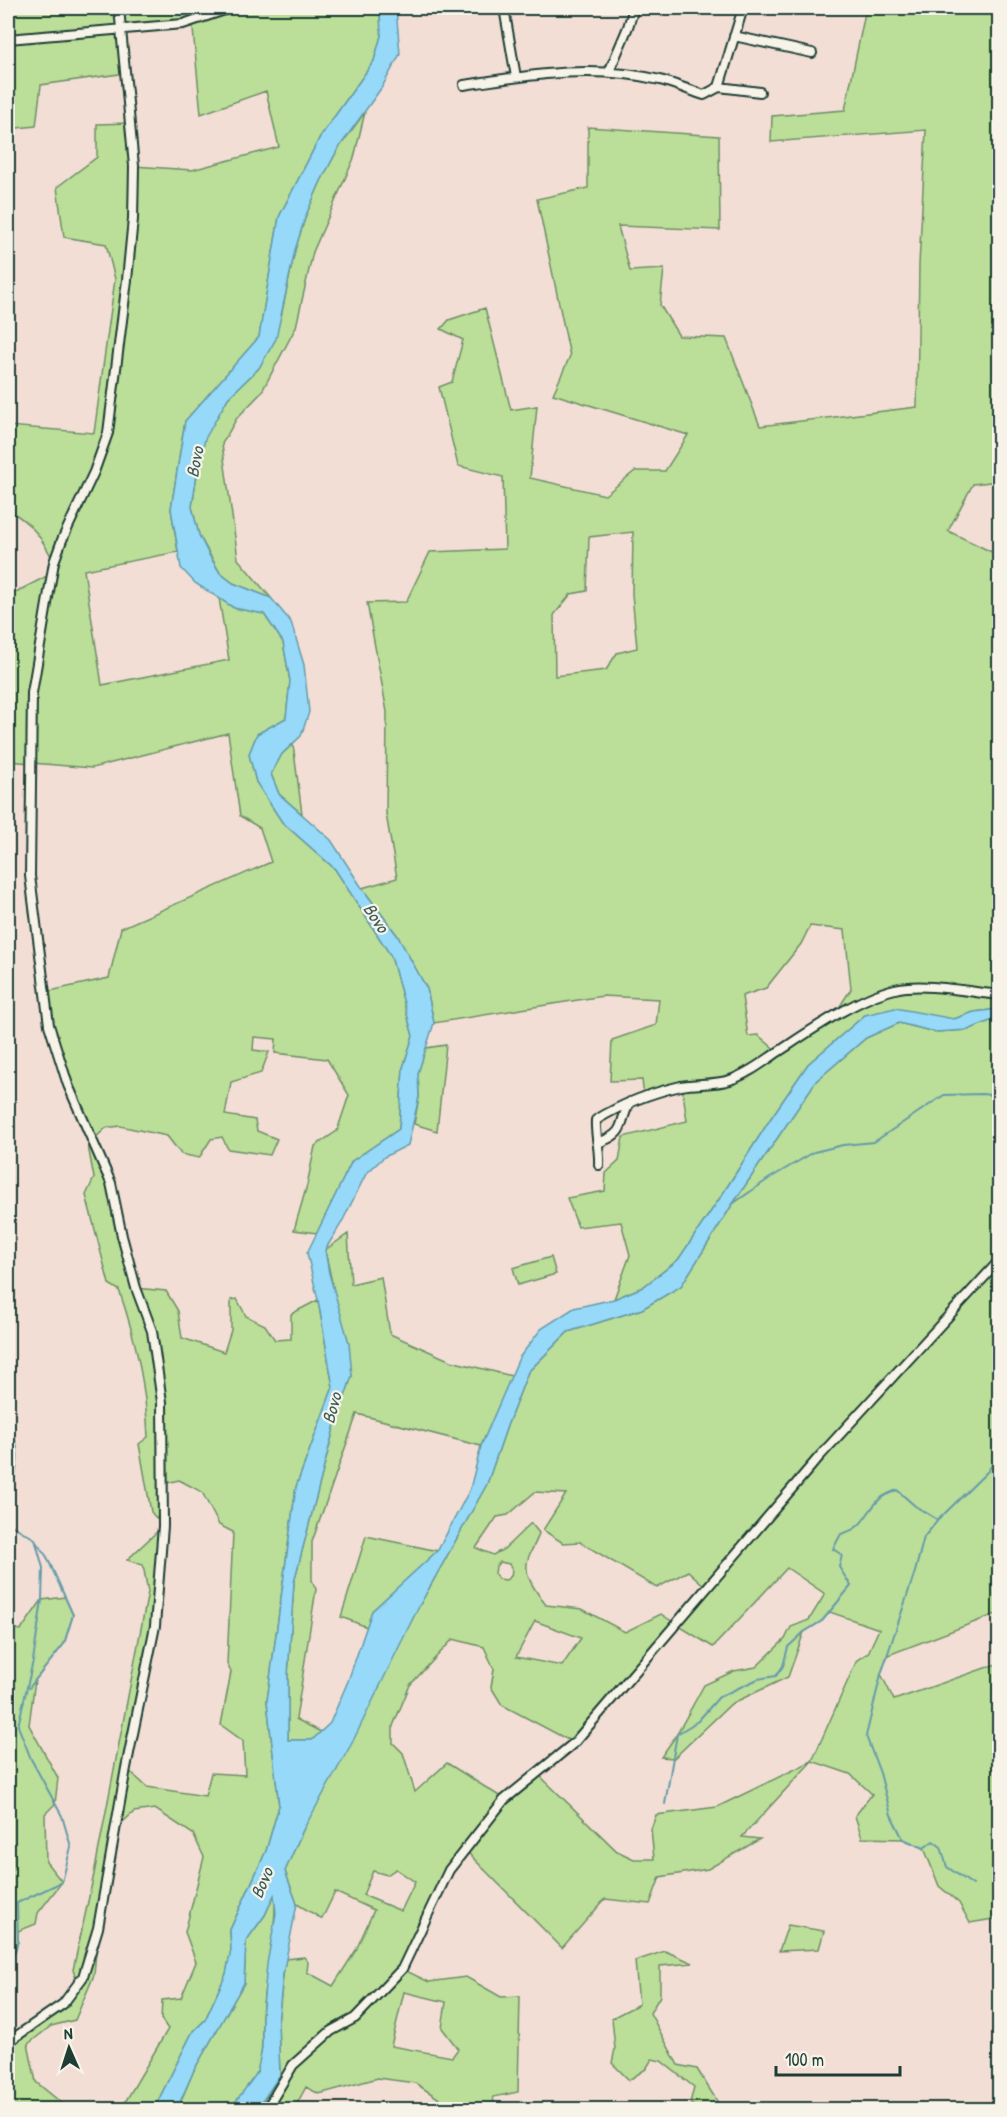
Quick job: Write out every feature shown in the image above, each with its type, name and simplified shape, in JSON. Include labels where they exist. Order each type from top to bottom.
[{"type":"street","points":[[8,2042],[63,2004],[83,1977],[98,1928],[126,1768],[155,1626],[162,1549],[162,1402],[152,1331],[136,1288],[111,1183],[68,1085],[49,1025],[30,876],[32,693],[54,562],[94,472],[108,433],[127,280],[133,219],[134,166],[119,8]]},
{"type":"street","points":[[8,39],[183,24],[231,8]]},
{"type":"street","points":[[504,8],[516,77]]},
{"type":"street","points":[[609,72],[634,8]]},
{"type":"street","points":[[718,87],[743,8]]},
{"type":"street","points":[[734,36],[812,53]]},
{"type":"street","points":[[464,85],[567,71],[609,72],[661,80],[704,95],[718,87],[760,92]]},
{"type":"street","points":[[599,1165],[596,1120],[630,1102],[682,1086],[716,1083],[731,1079],[748,1071],[833,1017],[866,1000],[895,989],[923,987],[999,994]]},
{"type":"street","points":[[598,1143],[615,1136],[623,1124],[624,1112],[630,1102]]},
{"type":"street","points":[[266,2109],[293,2065],[331,2031],[355,2018],[402,1969],[449,1870],[504,1800],[574,1743],[819,1457],[999,1260]]},
{"type":"green space","points":[[8,8],[380,8],[381,36],[374,61],[320,137],[279,217],[259,337],[185,421],[171,509],[178,552],[84,570],[102,685],[229,660],[219,598],[234,608],[264,614],[283,642],[290,681],[286,718],[257,734],[249,754],[256,782],[282,822],[335,869],[391,956],[413,1036],[403,1068],[399,1129],[352,1161],[317,1233],[294,1230],[315,1146],[337,1131],[349,1095],[327,1059],[275,1053],[276,1039],[254,1037],[253,1050],[269,1052],[261,1073],[231,1082],[225,1115],[255,1120],[257,1131],[277,1139],[270,1155],[228,1149],[222,1137],[211,1139],[199,1158],[181,1154],[167,1136],[120,1126],[106,1128],[93,1140],[68,1085],[49,1025],[45,992],[109,978],[121,928],[271,862],[260,828],[240,816],[228,733],[92,768],[8,761],[8,596],[51,574],[54,562],[35,532],[8,510],[8,426],[94,433],[115,279],[106,244],[64,237],[57,187],[97,157],[97,124],[131,123],[134,166],[192,170],[279,147],[266,91],[201,114],[192,19],[121,29],[126,73],[41,85],[36,126],[8,129]]},
{"type":"green space","points":[[866,8],[999,9],[999,481],[973,484],[948,531],[999,554],[999,1009],[974,1012],[954,1019],[865,1015],[808,1064],[678,1260],[643,1287],[614,1299],[630,1255],[621,1222],[578,1227],[567,1198],[605,1191],[606,1173],[619,1161],[623,1137],[687,1121],[682,1086],[644,1097],[642,1080],[610,1081],[612,1040],[656,1025],[659,999],[603,996],[434,1023],[427,989],[397,935],[362,888],[397,878],[386,814],[387,712],[367,603],[406,602],[430,552],[505,549],[503,477],[458,466],[439,387],[452,382],[463,340],[441,329],[449,320],[485,308],[511,410],[537,406],[530,478],[605,495],[635,471],[665,471],[688,435],[553,394],[570,356],[537,199],[588,188],[588,127],[719,136],[720,230],[618,226],[630,271],[664,269],[660,305],[679,336],[726,338],[760,426],[917,407],[919,265],[926,130],[771,142],[772,116],[845,110]],"holes":[[[633,532],[632,594],[637,648],[617,653],[606,670],[555,676],[554,615],[571,594],[587,591],[589,537]],[[810,926],[845,930],[851,989],[833,1017],[778,1052],[758,1035],[748,1036],[742,996],[766,988],[801,944]]]},
{"type":"green space","points":[[365,112],[354,158],[313,252],[296,327],[261,393],[237,418],[222,444],[238,559],[271,598],[233,583],[220,573],[199,535],[192,507],[196,480],[204,439],[228,398],[259,368],[281,317],[295,250],[306,215],[321,181],[338,149]]},
{"type":"green space","points":[[293,744],[302,814],[279,794],[271,774],[282,754]]},
{"type":"green space","points":[[990,1021],[999,1022],[999,1613],[888,1655],[881,1674],[894,1700],[999,1663],[999,1918],[970,1923],[959,1903],[939,1886],[924,1848],[903,1839],[862,1838],[855,1816],[872,1794],[850,1774],[812,1761],[742,1837],[760,1839],[708,1869],[660,1877],[650,1904],[605,1899],[562,1948],[465,1850],[449,1870],[402,1969],[429,1982],[466,1977],[501,1997],[520,1996],[518,2092],[493,2097],[495,2109],[441,2109],[441,2100],[415,2083],[378,2078],[319,2094],[306,2087],[294,2109],[280,2109],[278,2106],[276,2109],[257,2110],[280,2075],[278,2023],[285,1959],[304,1957],[308,1962],[307,1972],[333,1986],[356,1950],[374,1910],[335,1892],[322,1919],[297,1904],[285,1871],[303,1830],[417,1610],[487,1484],[528,1372],[568,1332],[642,1309],[681,1286],[732,1205],[816,1081],[866,1038],[899,1023],[935,1032],[968,1030]],"holes":[[[535,1492],[566,1494],[543,1530],[563,1543],[580,1542],[657,1588],[688,1571],[707,1588],[676,1624],[661,1614],[625,1632],[582,1609],[546,1605],[528,1576],[527,1563],[539,1533],[531,1523],[504,1549],[493,1555],[476,1548],[497,1517],[508,1515]],[[500,1562],[509,1564],[512,1569],[511,1576],[506,1580],[499,1579],[495,1574],[496,1566]],[[787,1568],[825,1594],[809,1620],[791,1627],[785,1639],[756,1667],[734,1671],[704,1685],[677,1734],[661,1757],[674,1758],[731,1704],[788,1677],[804,1632],[822,1621],[830,1612],[879,1629],[868,1653],[857,1660],[812,1761],[717,1807],[656,1815],[651,1829],[654,1859],[634,1859],[617,1851],[537,1773],[504,1799],[447,1763],[415,1792],[403,1753],[393,1743],[393,1726],[410,1685],[453,1639],[484,1647],[494,1669],[491,1687],[502,1705],[574,1743],[676,1624],[713,1647]],[[535,1621],[581,1638],[562,1666],[516,1657]],[[396,1869],[415,1882],[401,1911],[363,1895],[373,1871],[387,1875]],[[404,1992],[446,2002],[442,2028],[458,2049],[452,2057],[391,2046]]]},
{"type":"green space","points":[[446,1045],[437,1131],[414,1124],[419,1097],[418,1073],[426,1048]]},
{"type":"green space","points":[[93,1140],[111,1183],[136,1288],[166,1291],[178,1311],[182,1338],[224,1352],[231,1330],[231,1300],[237,1299],[246,1316],[265,1325],[275,1340],[291,1339],[291,1314],[318,1300],[333,1387],[296,1487],[267,1701],[279,1806],[266,1851],[230,1930],[231,1950],[226,1974],[205,2020],[192,2033],[154,2109],[121,2109],[168,2029],[161,2019],[162,2000],[181,1998],[196,1962],[185,1932],[204,1857],[193,1834],[155,1809],[134,1812],[116,1828],[98,1928],[94,1975],[75,2020],[51,2026],[28,2044],[36,2082],[69,2109],[8,2109],[8,2042],[63,2004],[78,1984],[73,1970],[94,1874],[148,1592],[143,1565],[127,1560],[162,1527],[155,1626],[126,1768],[147,1787],[205,1796],[211,1773],[245,1775],[243,1741],[221,1725],[231,1672],[227,1664],[233,1532],[219,1525],[202,1492],[179,1480],[163,1484],[162,1524],[151,1512],[139,1444],[148,1437],[142,1381],[125,1308],[119,1290],[109,1284],[86,1195],[94,1178],[88,1146]]},
{"type":"green space","points":[[348,1234],[351,1284],[381,1277],[390,1334],[451,1361],[512,1376],[481,1446],[357,1414],[312,1542],[312,1580],[316,1589],[296,1719],[321,1732],[312,1740],[288,1740],[288,1676],[294,1582],[334,1428],[352,1376],[325,1250]]},
{"type":"green space","points":[[551,1257],[556,1274],[518,1285],[513,1268]]},
{"type":"green space","points":[[366,1536],[438,1551],[372,1611],[367,1627],[341,1617]]},
{"type":"green space","points":[[65,1597],[73,1615],[64,1644],[35,1680],[29,1725],[58,1778],[55,1804],[45,1814],[46,1862],[62,1882],[38,1913],[36,1924],[18,1931],[18,1941],[11,1965],[8,1966],[8,1627],[21,1630],[42,1600]]},
{"type":"green space","points":[[275,1893],[274,1924],[263,2002],[261,2052],[255,2077],[230,2109],[177,2110],[194,2070],[244,1983],[246,1941],[265,1915]]},
{"type":"green space","points":[[788,1925],[824,1931],[819,1949],[779,1951]]},
{"type":"green space","points":[[665,1951],[693,1963],[660,1966],[660,1996],[650,2013],[678,2065],[697,2069],[722,2109],[697,2109],[690,2103],[694,2087],[661,2061],[652,2059],[646,2069],[629,2080],[612,2063],[615,2049],[612,2018],[639,2004],[635,1961]]},
{"type":"water","name":"Bovo","points":[[380,8],[396,8],[400,54],[382,87],[338,149],[321,181],[306,215],[295,250],[276,339],[259,368],[228,398],[205,439],[192,507],[199,535],[220,573],[233,583],[271,598],[291,622],[304,665],[309,712],[301,736],[282,754],[271,774],[279,794],[331,840],[362,888],[397,935],[427,989],[434,1023],[418,1073],[419,1097],[408,1145],[384,1157],[366,1174],[325,1250],[329,1273],[349,1343],[352,1376],[334,1428],[294,1582],[288,1676],[288,1740],[312,1740],[330,1723],[348,1681],[372,1611],[438,1550],[470,1489],[481,1446],[519,1358],[541,1329],[574,1308],[614,1299],[643,1287],[678,1260],[808,1064],[865,1015],[895,1008],[954,1019],[974,1012],[999,1009],[999,1022],[990,1021],[968,1030],[935,1032],[899,1023],[866,1038],[816,1081],[732,1205],[681,1286],[642,1309],[568,1332],[528,1372],[487,1484],[417,1610],[352,1743],[303,1830],[285,1871],[297,1904],[283,1974],[278,2023],[280,2075],[257,2109],[230,2109],[257,2073],[262,2048],[262,2017],[267,1964],[276,1913],[274,1895],[265,1915],[246,1941],[244,1983],[194,2070],[177,2109],[154,2109],[192,2033],[205,2020],[226,1974],[231,1950],[230,1930],[266,1851],[279,1806],[267,1701],[296,1487],[333,1387],[318,1300],[307,1253],[352,1161],[399,1129],[403,1068],[413,1036],[391,956],[335,869],[282,822],[256,782],[249,754],[257,734],[286,718],[290,681],[283,642],[264,614],[234,608],[195,583],[181,568],[171,509],[185,421],[259,337],[279,217],[320,137],[374,61],[381,36]]},
{"type":"waterway","points":[[731,1205],[814,1152],[843,1145],[874,1142],[944,1095],[1000,1096]]},
{"type":"waterway","points":[[8,1422],[17,1448],[17,1465],[8,1491]]},
{"type":"waterway","points":[[665,1804],[677,1734],[698,1721],[719,1697],[758,1679],[776,1676],[783,1666],[788,1647],[804,1632],[822,1621],[851,1586],[839,1567],[842,1555],[833,1549],[841,1534],[855,1528],[880,1499],[897,1490],[915,1506],[938,1520],[987,1472],[1000,1454]]},
{"type":"waterway","points":[[938,1520],[924,1537],[915,1572],[881,1674],[866,1736],[880,1773],[891,1815],[903,1839],[924,1848],[933,1841],[941,1847],[947,1867],[973,1885]]},
{"type":"waterway","points":[[8,1523],[35,1539],[43,1568],[42,1600],[33,1661],[18,1726],[31,1759],[62,1816],[71,1847],[62,1882],[17,1903],[18,1941],[11,1965],[8,1966]]},
{"type":"waterway","points":[[29,1688],[64,1644],[73,1615],[47,1557],[36,1542]]}]
